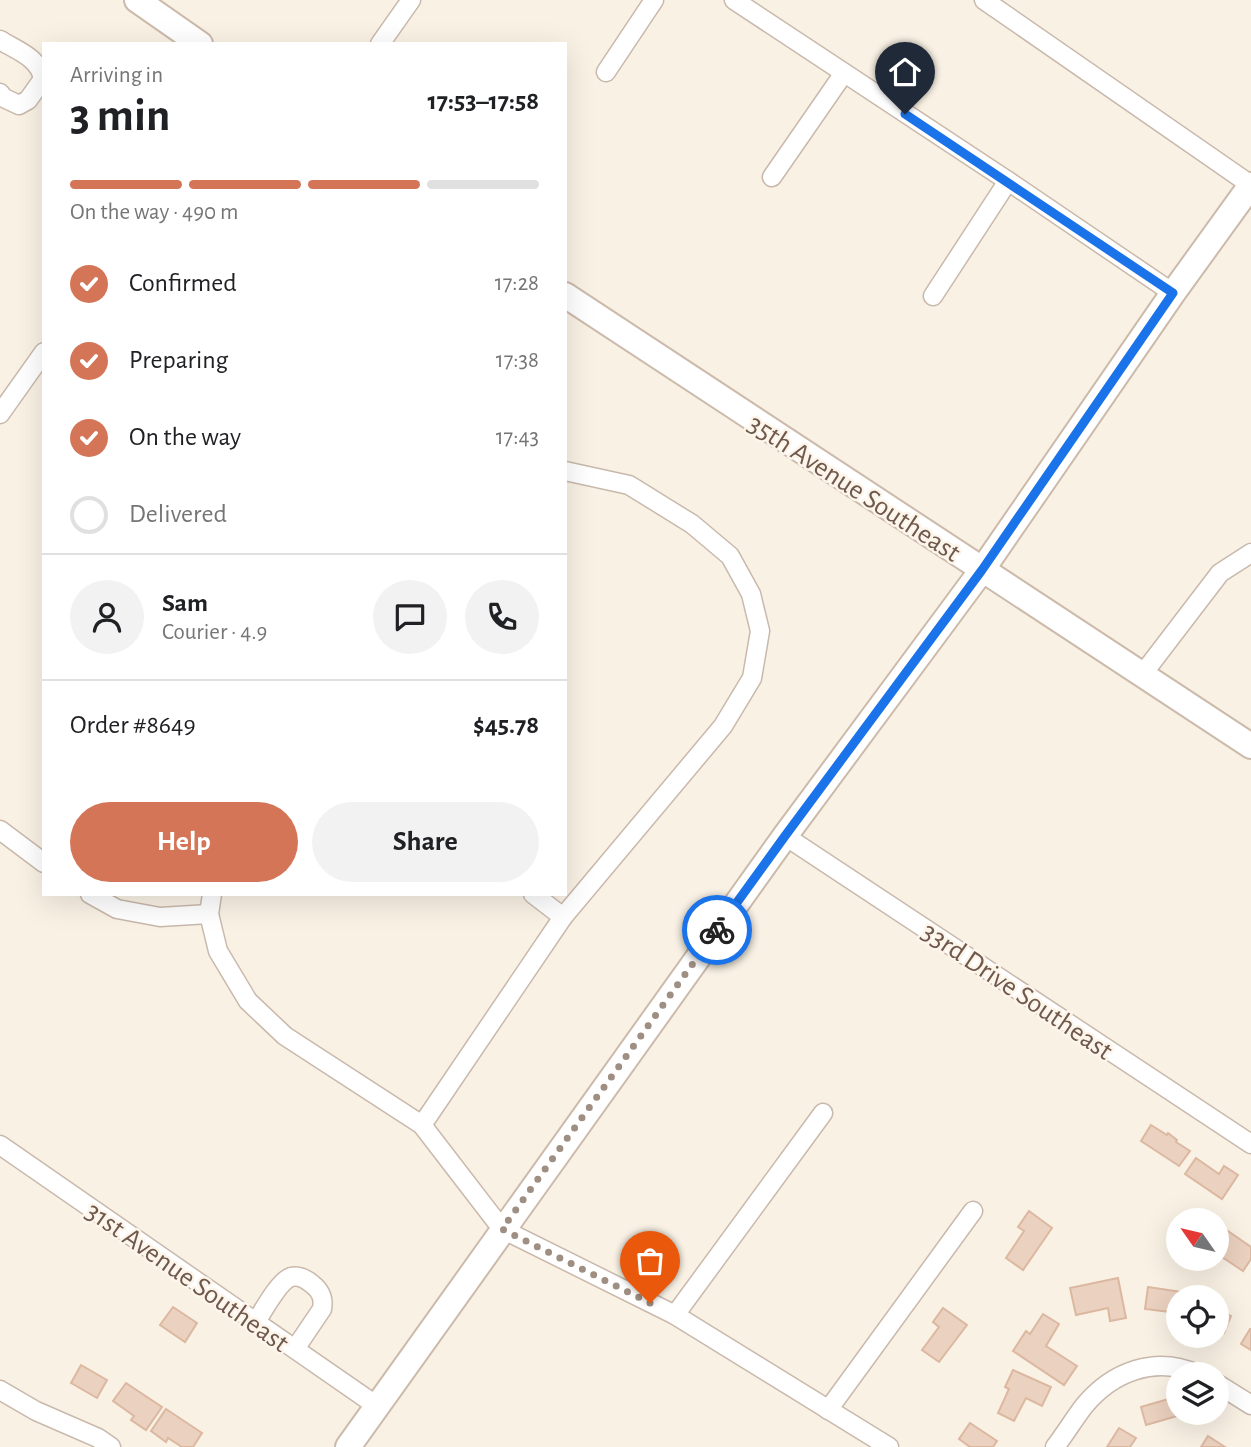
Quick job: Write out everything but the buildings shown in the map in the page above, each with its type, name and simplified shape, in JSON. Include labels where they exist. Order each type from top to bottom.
[{"type":"street","points":[[381,42],[411,0]]},
{"type":"street","points":[[606,72],[654,0]]},
{"type":"street","points":[[734,0],[1173,293]]},
{"type":"street","points":[[348,1447],[785,836],[982,570],[1251,185],[984,0]]},
{"type":"street","points":[[152,4],[198,42]]},
{"type":"street","points":[[0,40],[31,58],[42,69]]},
{"type":"street","points":[[772,177],[844,74]]},
{"type":"street","points":[[0,93],[19,105],[28,100],[42,80]]},
{"type":"street","points":[[933,296],[1008,181]]},
{"type":"street","name":"35th Avenue Southeast","points":[[567,296],[1251,746]]},
{"type":"street","points":[[0,414],[42,355]]},
{"type":"street","points":[[422,1125],[563,917],[723,726],[752,678],[760,631],[751,594],[730,556],[692,524],[629,485],[567,471]]},
{"type":"street","points":[[1142,675],[1220,573],[1251,553]]},
{"type":"street","points":[[0,830],[42,862]]},
{"type":"street","name":"33rd Drive Southeast","points":[[785,836],[1251,1144]]},
{"type":"street","points":[[94,896],[117,909],[160,917],[209,914]]},
{"type":"street","points":[[212,896],[209,914],[218,951],[248,1001],[285,1036],[422,1125],[502,1229],[675,1315],[889,1447]]},
{"type":"street","points":[[536,896],[563,917]]},
{"type":"street","points":[[675,1315],[823,1113]]},
{"type":"street","name":"31st Avenue Southeast","points":[[0,1145],[377,1406]]},
{"type":"street","points":[[828,1410],[973,1211]]},
{"type":"street","points":[[256,1322],[288,1279],[298,1276],[310,1282],[322,1295],[322,1309],[295,1349]]},
{"type":"street","points":[[1055,1447],[1085,1405],[1116,1377],[1150,1365],[1166,1367]]},
{"type":"street","points":[[0,1390],[36,1411],[98,1438],[111,1447]]},
{"type":"street","points":[[1229,1391],[1251,1405]]},
{"type":"way so far","points":[[650,1303],[502,1229],[717,930]]},
{"type":"route","points":[[717,930],[982,570],[1173,293],[905,114]]}]
